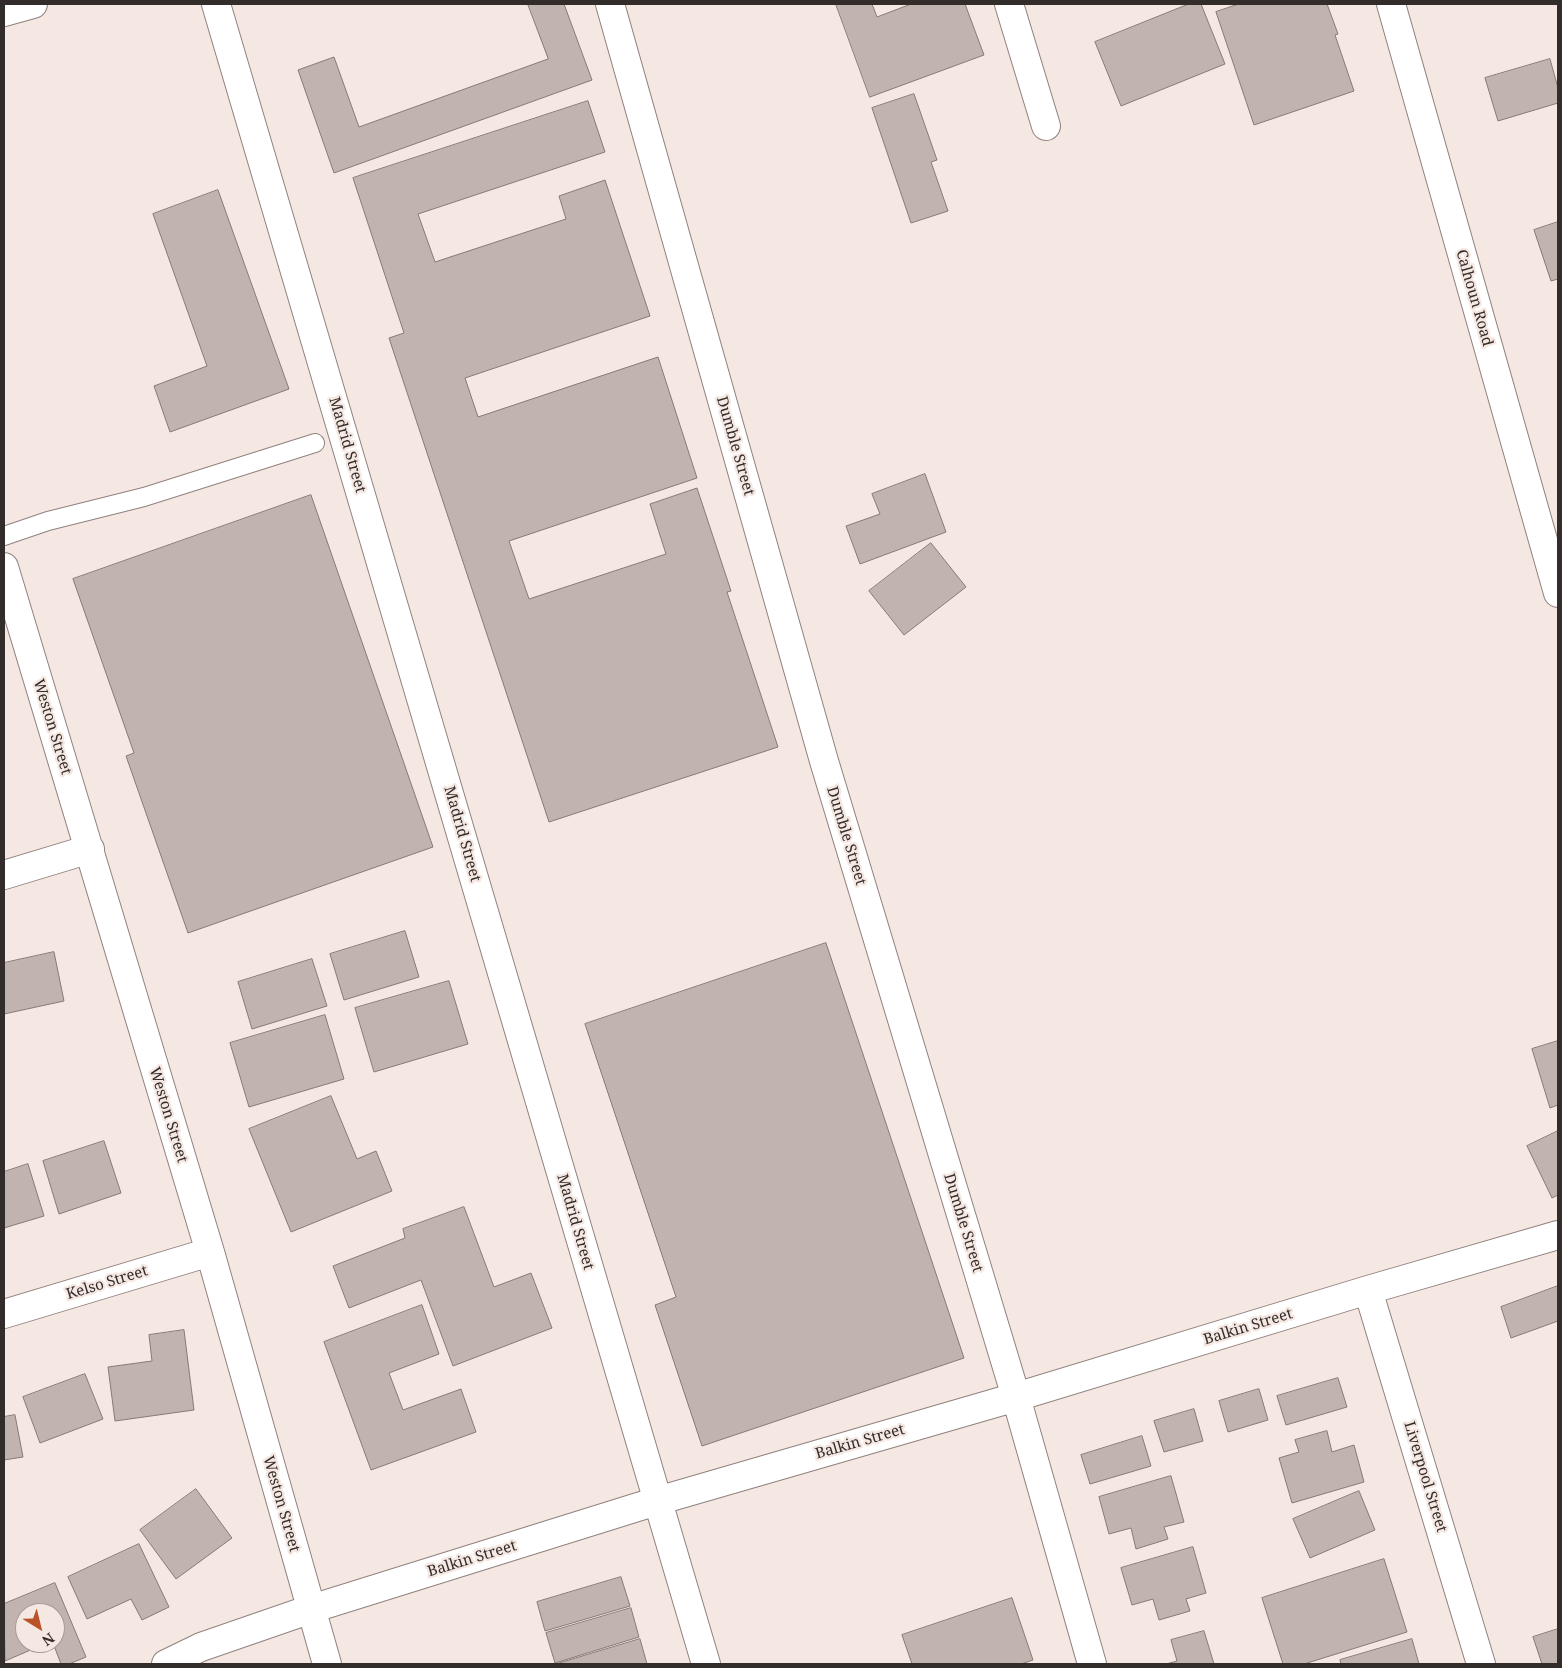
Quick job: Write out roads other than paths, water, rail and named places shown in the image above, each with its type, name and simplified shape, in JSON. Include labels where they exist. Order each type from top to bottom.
[{"type":"street","points":[[4,12],[33,4]]},
{"type":"street","name":"Madrid Street","points":[[216,4],[706,1664]]},
{"type":"street","name":"Dumble Street","points":[[610,4],[824,761],[1016,1397],[1092,1664]]},
{"type":"street","points":[[1010,4],[1046,126]]},
{"type":"street","name":"Calhoun Road","points":[[1391,4],[1552,545],[1558,593]]},
{"type":"street","name":"Weston Street","points":[[4,567],[90,849],[123,968],[210,1252],[327,1664]]},
{"type":"street","points":[[4,875],[90,849]]},
{"type":"street","name":"Balkin Street","points":[[166,1664],[201,1647],[311,1609],[657,1501],[1016,1397],[1368,1290],[1558,1235]]},
{"type":"street","name":"Kelso Street","points":[[4,1314],[210,1252]]},
{"type":"street","name":"Liverpool Street","points":[[1368,1290],[1482,1664]]},
{"type":"lane","points":[[4,536],[48,521],[144,497],[315,444]]}]
